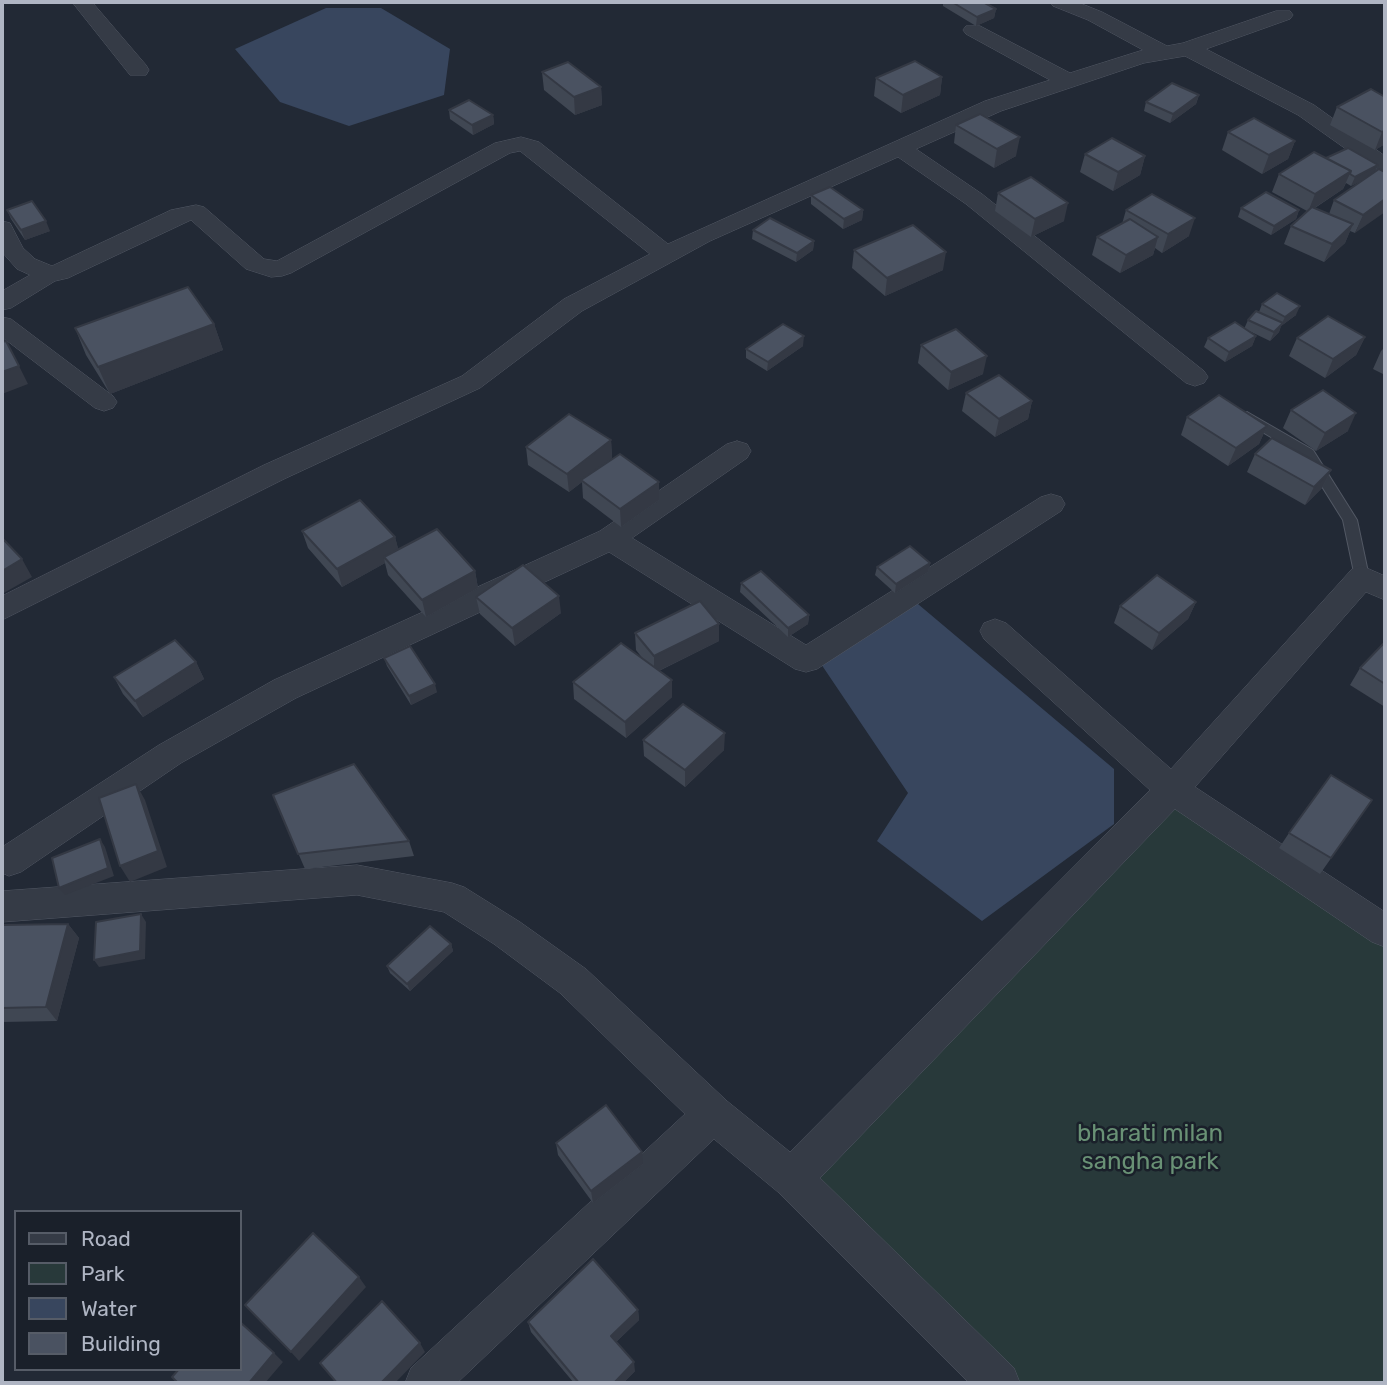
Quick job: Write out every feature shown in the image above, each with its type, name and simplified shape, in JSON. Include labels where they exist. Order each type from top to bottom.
[{"type":"street","points":[[1060,2],[1175,51],[1208,57],[1306,110],[1385,166]]},
{"type":"street","points":[[90,4],[138,70]]},
{"type":"street","points":[[2,609],[274,472],[471,382],[573,305],[702,236],[993,106],[1140,57],[1175,51],[1283,15]]},
{"type":"street","points":[[973,30],[1068,81]]},
{"type":"street","points":[[2,302],[49,274],[74,268],[189,212],[203,216],[255,264],[264,269],[282,268],[503,148],[521,144],[531,147],[666,255]]},
{"type":"street","points":[[900,148],[974,199],[1195,377]]},
{"type":"street","points":[[2,228],[19,258],[49,274]]},
{"type":"street","points":[[2,325],[104,402]]},
{"type":"street","points":[[737,451],[610,539],[285,689],[170,754],[5,856],[11,907],[357,880],[452,898],[507,933],[573,981],[713,1114],[792,1178],[999,1383]]},
{"type":"street","points":[[610,539],[806,660],[1051,504]]},
{"type":"street","points":[[792,1178],[1374,583]]},
{"type":"street","points":[[995,631],[1172,790],[1385,931]]},
{"type":"street","points":[[426,1383],[713,1114]]},
{"type":"lane","points":[[1230,407],[1308,453],[1350,520],[1374,583]]},
{"type":"green space","name":"bharati milan sangha park","points":[[1172,790],[1385,931],[1385,1383],[977,1383],[792,1178]]},
{"type":"water","points":[[326,8],[381,8],[450,49],[444,95],[349,126],[280,102],[235,49]]},
{"type":"water","points":[[912,599],[1114,769],[1114,824],[982,921],[877,841],[908,793],[817,658]]},
{"type":"building","points":[[952,2],[983,2],[996,9],[977,17]]},
{"type":"building","points":[[915,61],[942,77],[903,95],[876,78]]},
{"type":"building","points":[[568,62],[601,87],[574,97],[542,72]]},
{"type":"building","points":[[1172,83],[1199,95],[1173,114],[1146,102]]},
{"type":"building","points":[[1371,89],[1385,97],[1385,130],[1382,132],[1337,107]]},
{"type":"building","points":[[469,100],[493,115],[472,125],[449,110]]},
{"type":"building","points":[[980,114],[1020,137],[997,149],[956,125]]},
{"type":"building","points":[[1254,118],[1295,141],[1269,155],[1228,132]]},
{"type":"building","points":[[1112,138],[1145,156],[1118,172],[1085,154]]},
{"type":"building","points":[[1348,148],[1378,165],[1355,177],[1350,174],[1351,171],[1326,158]]},
{"type":"building","points":[[1314,152],[1351,171],[1315,194],[1279,174]]},
{"type":"building","points":[[1379,169],[1385,172],[1385,199],[1363,215],[1334,200]]},
{"type":"building","points":[[1031,177],[1068,203],[1035,219],[998,193]]},
{"type":"building","points":[[830,187],[863,210],[844,219],[811,195]]},
{"type":"building","points":[[1266,192],[1299,210],[1274,226],[1241,208]]},
{"type":"building","points":[[1152,194],[1195,218],[1168,234],[1126,210]]},
{"type":"building","points":[[32,201],[46,221],[21,230],[7,210]]},
{"type":"building","points":[[1312,207],[1353,224],[1332,244],[1291,226]]},
{"type":"building","points":[[770,218],[814,241],[797,253],[753,230]]},
{"type":"building","points":[[1130,219],[1158,237],[1126,255],[1097,237]]},
{"type":"building","points":[[913,225],[946,252],[887,278],[854,250]]},
{"type":"building","points":[[188,287],[214,324],[98,367],[75,328]]},
{"type":"building","points":[[1277,293],[1300,306],[1285,317],[1262,304]]},
{"type":"building","points":[[1256,311],[1283,323],[1274,332],[1248,320]]},
{"type":"building","points":[[1328,316],[1365,337],[1333,359],[1297,338]]},
{"type":"building","points":[[1235,322],[1256,336],[1229,352],[1208,338]]},
{"type":"building","points":[[783,324],[804,336],[768,362],[746,349]]},
{"type":"building","points":[[956,329],[987,356],[951,372],[921,345]]},
{"type":"building","points":[[6,341],[19,366],[2,372],[2,342]]},
{"type":"building","points":[[999,375],[1032,401],[999,419],[966,393]]},
{"type":"building","points":[[1323,390],[1356,413],[1325,433],[1291,410]]},
{"type":"building","points":[[1219,395],[1267,426],[1236,448],[1187,417]]},
{"type":"building","points":[[569,414],[611,440],[567,474],[526,447]]},
{"type":"building","points":[[1272,438],[1331,470],[1314,487],[1255,454]]},
{"type":"building","points":[[620,454],[659,482],[620,509],[581,480]]},
{"type":"building","points":[[360,500],[395,537],[337,569],[302,531]]},
{"type":"building","points":[[437,529],[475,571],[422,600],[384,557]]},
{"type":"building","points":[[2,538],[22,559],[2,571]]},
{"type":"building","points":[[910,546],[930,563],[896,584],[877,567]]},
{"type":"building","points":[[523,565],[559,596],[512,628],[476,597]]},
{"type":"building","points":[[761,571],[809,615],[788,628],[741,583]]},
{"type":"building","points":[[1157,575],[1196,602],[1159,633],[1120,606]]},
{"type":"building","points":[[700,601],[719,624],[654,656],[635,633]]},
{"type":"building","points":[[175,640],[196,662],[135,701],[114,677]]},
{"type":"building","points":[[1385,642],[1385,684],[1360,668]]},
{"type":"building","points":[[621,643],[672,680],[625,722],[573,682]]},
{"type":"building","points":[[410,646],[435,684],[409,696],[384,658]]},
{"type":"building","points":[[683,704],[725,733],[685,770],[643,740]]},
{"type":"building","points":[[354,764],[409,841],[298,854],[273,795]]},
{"type":"building","points":[[1331,775],[1372,800],[1331,858],[1289,833]]},
{"type":"building","points":[[136,784],[158,851],[120,866],[99,798]]},
{"type":"building","points":[[100,839],[108,868],[59,888],[52,858]]},
{"type":"building","points":[[141,914],[140,951],[94,960],[96,922]]},
{"type":"building","points":[[68,924],[46,1007],[2,1008],[2,925]]},
{"type":"building","points":[[430,926],[451,944],[407,984],[387,966]]},
{"type":"building","points":[[606,1105],[642,1152],[591,1191],[556,1143]]},
{"type":"building","points":[[313,1233],[359,1277],[291,1352],[245,1305]]},
{"type":"building","points":[[593,1259],[638,1310],[611,1336],[634,1362],[614,1383],[579,1383],[528,1322]]},
{"type":"building","points":[[382,1301],[420,1343],[381,1383],[337,1383],[320,1363]]},
{"type":"building","points":[[242,1324],[274,1353],[249,1383],[178,1383],[172,1377],[177,1371],[242,1371]]}]
